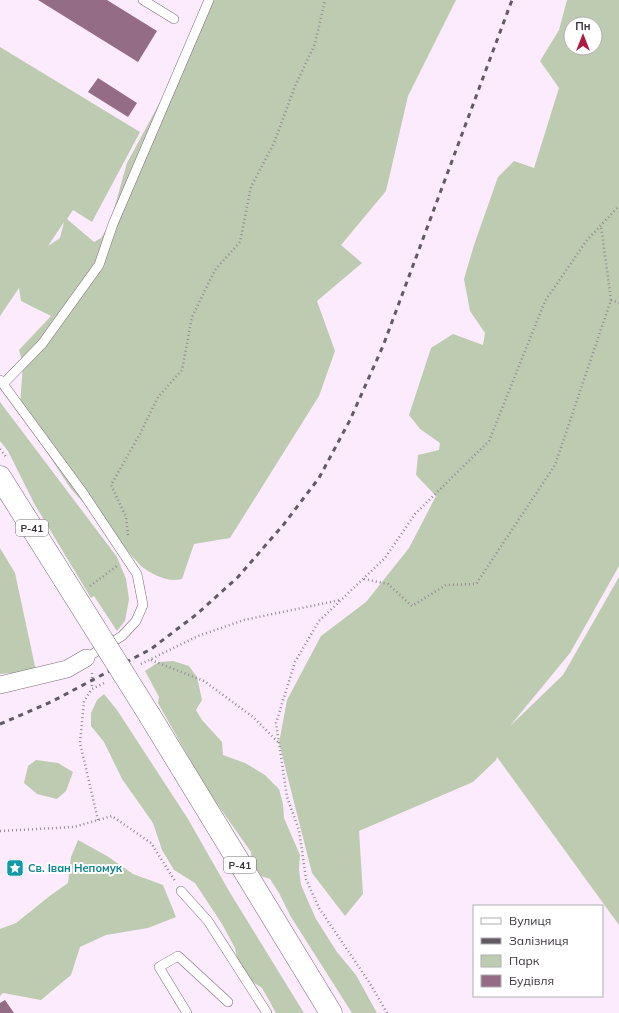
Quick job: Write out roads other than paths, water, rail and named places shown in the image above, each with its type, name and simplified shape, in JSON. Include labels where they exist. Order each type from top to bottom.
[{"type":"main road","name":"Р-41","points":[[0,477],[150,716],[331,1013]]},
{"type":"street","points":[[0,685],[67,670],[86,658]]},
{"type":"lane","points":[[143,0],[174,19]]},
{"type":"lane","points":[[86,658],[122,636],[136,621],[143,605],[137,574],[83,493],[2,382],[42,344],[99,265],[113,224],[209,0]]},
{"type":"lane","points":[[182,890],[208,921],[267,1013]]},
{"type":"lane","points":[[187,1013],[159,967],[178,956],[228,1002]]},
{"type":"railway","points":[[0,724],[51,702],[151,649],[197,614],[238,577],[284,524],[319,478],[350,420],[383,346],[512,0]]},
{"type":"place","name":"Св. Іван Непомук","points":[[15,868]]}]
